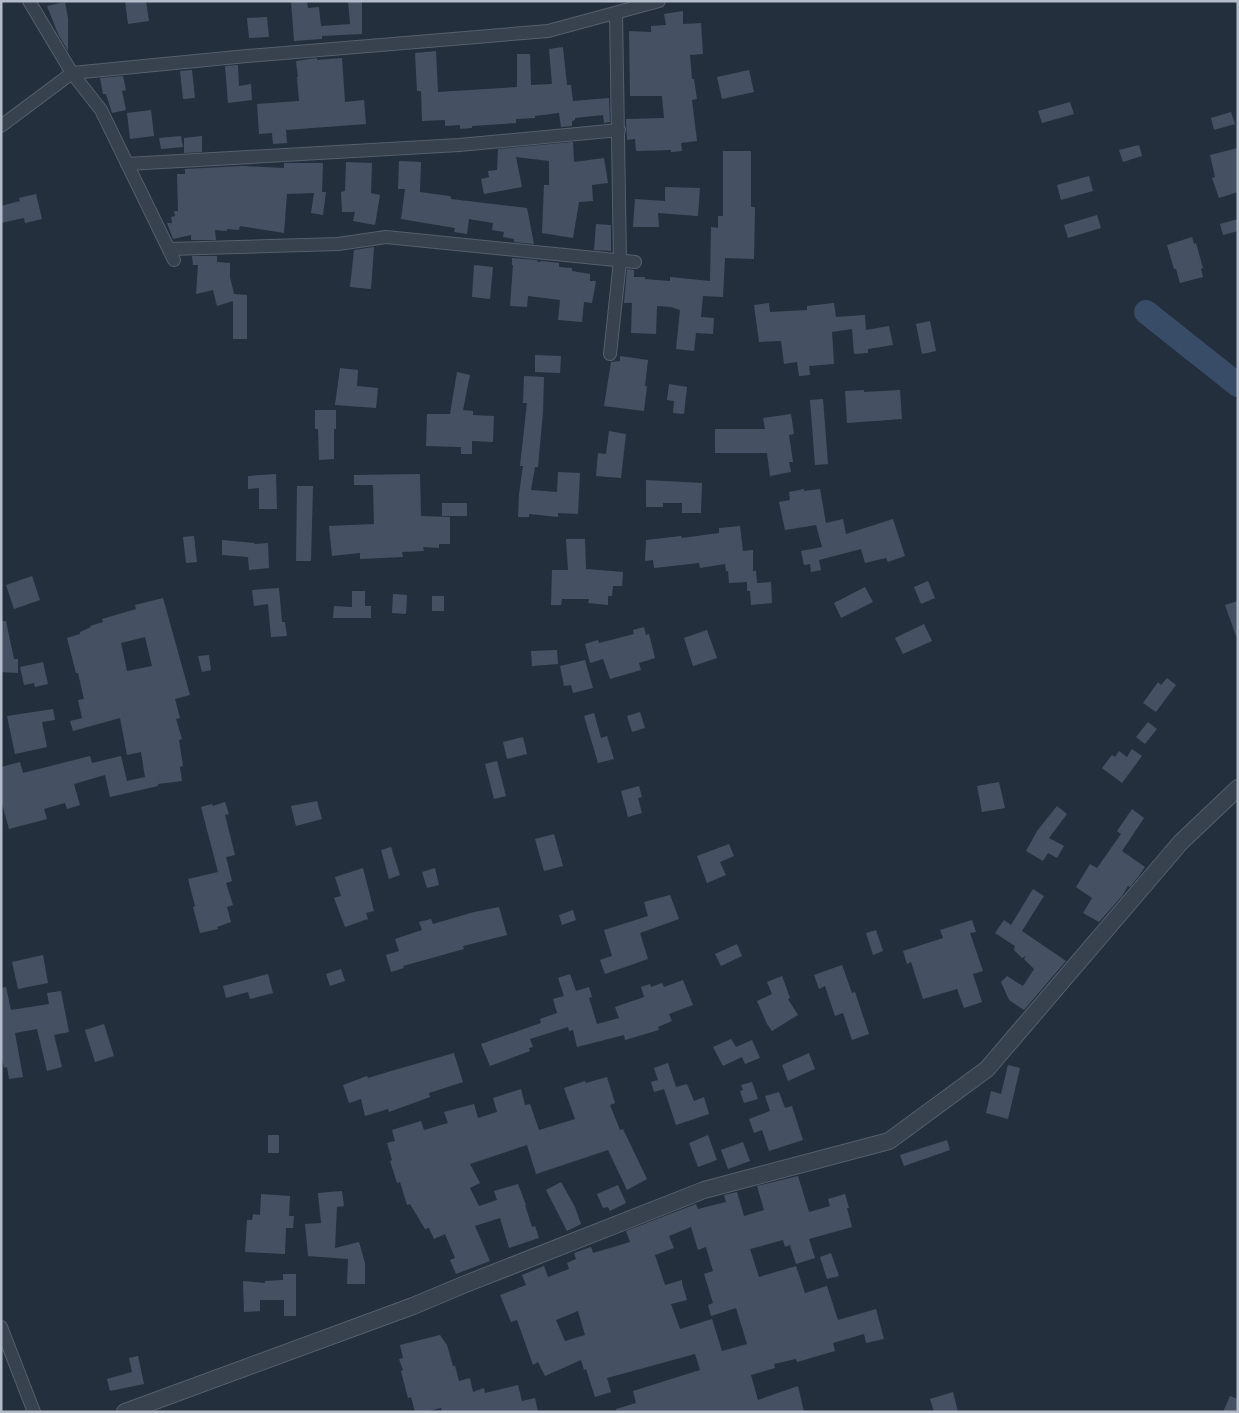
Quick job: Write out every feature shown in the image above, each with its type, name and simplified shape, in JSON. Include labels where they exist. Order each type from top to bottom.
[{"type":"street","points":[[29,1],[72,73],[101,110],[172,254],[338,244],[386,237],[635,262]]},
{"type":"street","points":[[1,126],[72,73],[247,56],[548,31],[659,1]]},
{"type":"street","points":[[610,354],[620,261],[616,13]]},
{"type":"street","points":[[127,164],[459,145],[619,130]]},
{"type":"street","points":[[126,1412],[413,1306],[704,1190],[889,1141],[988,1069],[1180,842],[1238,788]]},
{"type":"street","points":[[1,1327],[34,1412]]},
{"type":"building","points":[[125,1],[146,1],[149,21],[128,24]]},
{"type":"building","points":[[291,1],[307,1],[308,8],[319,7],[321,26],[350,24],[348,1],[362,1],[362,34],[322,36],[322,39],[294,41]]},
{"type":"building","points":[[65,2],[68,18],[68,51],[58,34],[47,6]]},
{"type":"building","points":[[683,11],[683,24],[701,23],[703,54],[690,55],[692,79],[694,79],[697,99],[692,100],[697,141],[681,143],[682,151],[636,151],[635,139],[627,140],[626,119],[664,118],[662,96],[630,96],[629,31],[651,32],[651,26],[666,25],[664,14]]},
{"type":"building","points":[[267,17],[269,37],[249,38],[247,18]]},
{"type":"building","points":[[563,47],[567,85],[571,85],[573,101],[609,98],[610,122],[604,123],[603,115],[575,118],[572,121],[572,126],[561,127],[559,113],[535,116],[535,118],[516,119],[516,123],[472,126],[472,128],[460,129],[460,125],[445,126],[445,120],[422,121],[421,91],[417,91],[415,53],[436,51],[438,92],[517,87],[517,54],[530,54],[531,85],[552,84],[549,49]]},
{"type":"building","points":[[317,58],[317,60],[342,58],[345,102],[364,100],[366,124],[286,130],[287,143],[273,144],[272,133],[259,134],[257,104],[299,101],[296,61]]},
{"type":"building","points":[[238,65],[239,86],[251,84],[252,100],[228,103],[225,66]]},
{"type":"building","points":[[192,70],[195,98],[183,99],[180,71]]},
{"type":"building","points":[[749,70],[754,92],[722,99],[717,77]]},
{"type":"building","points":[[123,76],[126,90],[122,91],[126,110],[112,113],[106,94],[103,94],[100,78]]},
{"type":"building","points":[[1070,102],[1074,114],[1042,123],[1038,111]]},
{"type":"building","points":[[151,110],[154,136],[130,139],[127,113]]},
{"type":"building","points":[[1231,112],[1235,124],[1214,130],[1211,118]]},
{"type":"building","points":[[181,136],[183,147],[161,149],[159,138]]},
{"type":"building","points":[[202,136],[202,152],[184,153],[184,138]]},
{"type":"building","points":[[573,142],[574,162],[604,158],[608,183],[592,185],[593,201],[579,202],[573,238],[542,233],[544,185],[549,185],[549,161],[516,157],[522,187],[484,194],[481,179],[489,177],[488,171],[497,170],[498,149]]},
{"type":"building","points":[[1139,145],[1142,156],[1123,162],[1119,150]]},
{"type":"building","points":[[1238,148],[1238,192],[1219,198],[1212,178],[1215,177],[1210,155]]},
{"type":"building","points":[[723,151],[751,151],[751,207],[755,207],[754,259],[725,258],[723,297],[703,296],[701,317],[714,318],[713,334],[696,333],[694,351],[676,349],[680,310],[671,307],[657,306],[656,334],[631,333],[632,303],[624,303],[627,269],[634,270],[634,277],[645,277],[645,279],[670,281],[670,277],[710,281],[711,227],[718,228],[718,216],[723,216]]},
{"type":"building","points":[[399,161],[421,162],[420,192],[449,196],[451,199],[527,208],[534,244],[514,242],[514,239],[503,237],[504,232],[492,230],[493,223],[469,219],[467,234],[454,232],[455,228],[401,219],[405,189],[398,189]]},
{"type":"building","points":[[346,162],[372,163],[371,193],[380,195],[375,225],[353,221],[355,212],[342,212],[341,192],[345,191]]},
{"type":"building","points":[[284,163],[323,163],[322,192],[326,192],[323,215],[311,213],[314,193],[287,194],[284,233],[240,226],[239,230],[215,230],[216,240],[191,240],[191,235],[173,239],[167,223],[172,223],[171,217],[175,216],[174,211],[178,211],[177,174],[185,174],[185,169],[242,166],[284,168]]},
{"type":"building","points":[[1089,176],[1093,191],[1061,200],[1057,185]]},
{"type":"building","points":[[665,187],[700,188],[698,216],[658,213],[659,227],[633,227],[635,199],[665,201]]},
{"type":"building","points":[[36,194],[42,219],[25,223],[24,218],[1,223],[1,206],[20,201],[19,198]]},
{"type":"building","points":[[1097,215],[1101,228],[1068,238],[1064,225]]},
{"type":"building","points":[[1238,219],[1238,231],[1223,235],[1220,224]]},
{"type":"building","points":[[596,224],[611,225],[611,251],[594,250]]},
{"type":"building","points":[[1192,237],[1194,244],[1196,243],[1203,268],[1201,269],[1203,277],[1180,283],[1167,245]]},
{"type":"building","points":[[374,247],[371,289],[350,287],[354,250]]},
{"type":"building","points":[[192,256],[217,256],[217,262],[230,263],[230,277],[234,294],[247,295],[247,339],[233,339],[233,301],[217,306],[213,290],[196,294],[198,265],[193,265]]},
{"type":"building","points":[[512,258],[559,263],[559,267],[572,268],[572,271],[590,274],[590,281],[596,281],[592,303],[584,302],[582,322],[558,320],[560,300],[528,296],[527,307],[510,306]]},
{"type":"building","points":[[474,265],[493,267],[490,299],[472,297]]},
{"type":"building","points":[[769,303],[770,312],[807,310],[807,306],[834,303],[836,317],[865,315],[866,330],[889,326],[893,345],[868,349],[868,353],[854,354],[852,329],[832,332],[834,364],[809,366],[810,375],[799,376],[797,362],[784,364],[781,341],[759,342],[754,305]]},
{"type":"building","points":[[930,321],[936,351],[922,354],[916,324]]},
{"type":"building","points":[[535,355],[561,356],[560,373],[535,372]]},
{"type":"building","points":[[620,356],[648,360],[644,411],[604,406],[611,362],[620,361]]},
{"type":"building","points":[[340,368],[358,370],[357,386],[378,388],[376,408],[335,405]]},
{"type":"building","points":[[457,372],[470,375],[463,410],[473,411],[473,415],[494,416],[493,442],[472,441],[472,454],[461,454],[461,447],[426,446],[427,414],[450,414]]},
{"type":"building","points":[[524,376],[544,377],[538,467],[535,467],[531,490],[557,492],[558,472],[580,473],[578,514],[558,513],[558,517],[529,514],[529,517],[518,517],[523,466],[520,466],[527,403],[523,403]]},
{"type":"building","points":[[669,384],[687,387],[684,414],[673,413],[674,401],[667,400]]},
{"type":"building","points":[[864,390],[864,392],[900,390],[902,419],[847,423],[845,391]]},
{"type":"building","points":[[823,399],[828,464],[815,465],[810,400]]},
{"type":"building","points":[[315,410],[336,410],[334,459],[319,460],[318,429],[315,429]]},
{"type":"building","points":[[791,414],[794,434],[789,435],[793,462],[789,462],[791,472],[770,476],[767,453],[715,453],[715,429],[765,429],[763,418]]},
{"type":"building","points":[[609,431],[626,434],[621,478],[596,476],[598,453],[606,454]]},
{"type":"building","points":[[276,474],[277,509],[259,509],[259,488],[248,489],[248,476]]},
{"type":"building","points":[[420,474],[421,516],[450,517],[450,544],[439,544],[439,548],[423,547],[424,551],[402,552],[403,557],[360,559],[360,553],[332,556],[329,526],[374,524],[373,485],[354,485],[354,475]]},
{"type":"building","points":[[646,480],[702,483],[701,513],[682,513],[682,503],[663,503],[663,507],[646,507]]},
{"type":"building","points":[[297,486],[313,486],[311,561],[296,561]]},
{"type":"building","points":[[804,489],[804,491],[820,489],[826,523],[843,519],[846,534],[893,519],[905,556],[888,562],[886,558],[865,563],[861,549],[819,560],[821,570],[811,572],[810,564],[804,565],[801,551],[822,547],[816,525],[785,530],[779,502],[790,500],[789,492]]},
{"type":"building","points":[[442,503],[467,503],[467,516],[442,516]]},
{"type":"building","points":[[740,526],[743,551],[753,550],[753,571],[756,571],[757,583],[771,582],[772,603],[751,605],[750,591],[747,591],[747,582],[729,583],[725,564],[700,568],[699,563],[654,568],[653,560],[645,561],[646,540],[719,533],[719,528]]},
{"type":"building","points":[[194,536],[197,562],[186,563],[183,537]]},
{"type":"building","points":[[566,539],[585,539],[586,569],[623,572],[622,586],[613,586],[612,596],[608,596],[608,605],[588,603],[589,599],[562,599],[561,605],[551,605],[552,570],[568,570]]},
{"type":"building","points":[[222,540],[254,544],[268,543],[269,568],[249,570],[248,557],[222,555]]},
{"type":"building","points":[[32,576],[40,600],[14,609],[6,585]]},
{"type":"building","points":[[928,581],[935,598],[921,604],[914,587]]},
{"type":"building","points":[[865,587],[873,602],[841,618],[834,603]]},
{"type":"building","points":[[279,588],[282,622],[285,622],[287,636],[271,637],[268,604],[254,606],[252,590]]},
{"type":"building","points":[[352,591],[365,591],[365,606],[371,606],[371,618],[333,618],[334,606],[352,607]]},
{"type":"building","points":[[393,594],[407,595],[406,614],[392,613]]},
{"type":"building","points":[[432,596],[444,596],[444,611],[432,611]]},
{"type":"building","points":[[163,598],[190,695],[175,699],[180,718],[176,719],[182,739],[179,740],[183,766],[180,767],[182,781],[158,784],[158,786],[110,797],[105,775],[74,784],[80,805],[67,809],[65,803],[44,809],[47,819],[9,829],[1,800],[1,767],[20,762],[23,773],[90,756],[92,763],[121,756],[127,781],[145,777],[141,752],[127,755],[120,718],[73,731],[70,721],[82,718],[78,700],[84,699],[67,638],[80,634],[80,632],[90,626],[103,622],[102,619],[136,609],[135,605]],"holes":[[[145,637],[152,666],[127,671],[121,643]]]},
{"type":"building","points":[[1238,601],[1238,636],[1236,636],[1225,605]]},
{"type":"building","points":[[1,621],[6,621],[14,659],[18,659],[18,673],[1,672]]},
{"type":"building","points":[[924,624],[932,641],[903,654],[895,638]]},
{"type":"building","points":[[644,627],[646,635],[649,634],[655,658],[639,663],[641,670],[610,679],[603,659],[590,663],[585,644],[598,640],[599,643],[634,634],[633,630]]},
{"type":"building","points":[[707,630],[717,658],[693,666],[684,638]]},
{"type":"building","points":[[557,650],[558,664],[532,666],[531,651]]},
{"type":"building","points":[[209,655],[211,670],[202,672],[198,656]]},
{"type":"building","points":[[585,660],[593,688],[573,693],[571,685],[564,686],[560,666]]},
{"type":"building","points":[[43,662],[48,684],[35,687],[34,683],[24,685],[20,667]]},
{"type":"building","points":[[1167,678],[1176,685],[1156,712],[1143,703],[1158,682],[1161,685]]},
{"type":"building","points":[[53,709],[55,720],[42,722],[47,747],[15,754],[7,716]]},
{"type":"building","points":[[640,712],[645,728],[632,732],[627,716]]},
{"type":"building","points":[[594,713],[601,738],[607,736],[614,759],[598,763],[584,716]]},
{"type":"building","points":[[1148,722],[1157,729],[1145,744],[1136,737]]},
{"type":"building","points":[[523,737],[527,754],[507,759],[503,742]]},
{"type":"building","points":[[1132,749],[1142,756],[1122,783],[1102,768],[1112,755],[1115,757],[1119,751],[1127,757]]},
{"type":"building","points":[[497,761],[506,796],[494,799],[485,764]]},
{"type":"building","points":[[999,782],[1005,808],[982,812],[977,786]]},
{"type":"building","points":[[639,786],[642,797],[638,798],[642,813],[628,817],[621,791]]},
{"type":"building","points":[[317,801],[322,819],[296,826],[291,806]]},
{"type":"building","points":[[225,802],[229,814],[225,815],[235,855],[226,857],[232,881],[226,883],[233,905],[227,907],[231,922],[217,927],[218,929],[200,933],[188,879],[218,872],[201,807]]},
{"type":"building","points":[[1057,806],[1067,814],[1049,838],[1064,846],[1057,858],[1048,853],[1043,861],[1026,851],[1037,831]]},
{"type":"building","points":[[1132,809],[1144,818],[1122,851],[1145,867],[1099,922],[1083,913],[1092,898],[1076,887],[1090,864],[1097,868],[1121,834],[1117,831]]},
{"type":"building","points":[[554,834],[563,866],[544,871],[535,839]]},
{"type":"building","points":[[729,844],[734,856],[720,862],[726,875],[707,883],[697,856]]},
{"type":"building","points":[[391,847],[400,875],[389,879],[381,850]]},
{"type":"building","points":[[363,868],[374,911],[366,913],[368,919],[345,927],[334,898],[341,896],[335,877]]},
{"type":"building","points":[[435,868],[439,885],[427,888],[422,872]]},
{"type":"building","points":[[1033,889],[1044,896],[1022,931],[1066,961],[1024,1010],[1009,1000],[1001,982],[1007,976],[1023,986],[1034,969],[1024,959],[1026,956],[1022,958],[1014,950],[1015,946],[995,933],[1004,920],[1011,925]]},
{"type":"building","points":[[670,895],[679,919],[640,933],[648,959],[605,974],[600,960],[612,956],[604,930],[648,916],[644,902]]},
{"type":"building","points":[[499,907],[507,935],[463,946],[464,949],[403,966],[404,968],[391,972],[386,955],[399,951],[395,939],[422,930],[419,922],[431,919],[433,924]]},
{"type":"building","points":[[573,910],[576,920],[562,925],[559,915]]},
{"type":"building","points":[[972,920],[976,932],[970,933],[983,971],[973,974],[982,1002],[964,1008],[957,989],[923,999],[911,962],[907,964],[903,951],[943,938],[940,930]]},
{"type":"building","points":[[876,930],[883,951],[873,955],[866,933]]},
{"type":"building","points":[[737,944],[742,956],[721,966],[715,954]]},
{"type":"building","points":[[43,955],[48,983],[18,989],[12,962]]},
{"type":"building","points":[[842,965],[852,993],[855,992],[869,1034],[852,1040],[843,1013],[835,1016],[825,986],[819,989],[814,975]]},
{"type":"building","points":[[341,969],[345,981],[330,986],[326,974]]},
{"type":"building","points":[[268,974],[273,993],[250,999],[248,992],[226,998],[223,986]]},
{"type":"building","points":[[570,974],[576,991],[589,987],[592,997],[589,998],[597,1024],[619,1018],[615,1007],[644,997],[641,987],[650,984],[651,987],[662,983],[664,987],[683,980],[693,1005],[669,1014],[672,1021],[658,1027],[659,1030],[625,1040],[624,1035],[577,1047],[573,1030],[569,1031],[568,1027],[530,1039],[533,1047],[529,1048],[530,1051],[490,1066],[481,1044],[541,1023],[540,1019],[557,1013],[553,999],[564,996],[558,978]]},
{"type":"building","points":[[782,976],[790,998],[788,999],[798,1015],[772,1031],[757,1001],[772,994],[767,982]]},
{"type":"building","points":[[6,987],[11,1010],[49,1004],[47,993],[61,991],[69,1032],[54,1035],[62,1067],[47,1071],[37,1029],[15,1033],[23,1077],[9,1079],[7,1067],[4,1068],[1,1055],[1,988]]},
{"type":"building","points":[[104,1024],[114,1056],[95,1062],[85,1030]]},
{"type":"building","points":[[731,1039],[736,1047],[752,1040],[760,1058],[745,1064],[742,1057],[723,1066],[713,1047]]},
{"type":"building","points":[[454,1053],[463,1082],[429,1093],[430,1097],[389,1112],[388,1109],[365,1116],[361,1099],[349,1103],[343,1085],[367,1076],[368,1078]]},
{"type":"building","points":[[809,1053],[815,1069],[788,1081],[782,1065]]},
{"type":"building","points":[[668,1063],[676,1087],[687,1084],[694,1101],[704,1097],[709,1114],[676,1125],[664,1089],[654,1092],[651,1082],[658,1080],[654,1068]]},
{"type":"building","points":[[1008,1065],[1020,1068],[1008,1119],[986,1113],[991,1091],[1001,1094]]},
{"type":"building","points":[[607,1077],[615,1103],[610,1105],[620,1130],[623,1129],[647,1179],[627,1190],[608,1150],[536,1174],[527,1145],[470,1164],[480,1183],[470,1188],[479,1206],[497,1200],[494,1191],[518,1184],[532,1227],[535,1226],[539,1238],[509,1248],[500,1218],[475,1226],[490,1261],[456,1274],[450,1260],[455,1258],[445,1234],[434,1239],[429,1228],[425,1229],[410,1204],[407,1205],[400,1182],[397,1183],[387,1143],[395,1141],[392,1130],[421,1121],[424,1130],[448,1123],[444,1112],[474,1104],[478,1118],[497,1112],[493,1098],[521,1089],[525,1105],[530,1104],[539,1130],[575,1119],[564,1088],[585,1081],[586,1083]]},
{"type":"building","points":[[752,1082],[758,1099],[744,1103],[740,1091],[743,1090],[741,1085]]},
{"type":"building","points":[[779,1092],[785,1108],[792,1106],[803,1140],[769,1151],[762,1130],[754,1133],[749,1119],[770,1111],[765,1096]]},
{"type":"building","points":[[268,1135],[279,1135],[279,1153],[268,1153]]},
{"type":"building","points":[[708,1135],[717,1160],[698,1167],[689,1143]]},
{"type":"building","points":[[947,1140],[950,1150],[904,1166],[900,1155]]},
{"type":"building","points":[[743,1142],[750,1161],[728,1169],[721,1150]]},
{"type":"building","points":[[798,1176],[809,1212],[830,1206],[828,1199],[845,1194],[852,1227],[809,1239],[815,1258],[796,1264],[790,1245],[785,1247],[783,1240],[750,1249],[759,1277],[796,1266],[805,1293],[827,1286],[838,1320],[876,1309],[884,1339],[866,1343],[864,1334],[833,1343],[835,1351],[797,1362],[796,1359],[774,1364],[775,1368],[751,1375],[758,1400],[798,1386],[804,1412],[617,1412],[616,1409],[636,1403],[633,1391],[700,1370],[695,1354],[607,1378],[611,1392],[595,1397],[581,1360],[545,1376],[538,1362],[533,1365],[517,1320],[511,1322],[500,1295],[526,1285],[522,1275],[544,1266],[548,1277],[569,1269],[567,1263],[576,1259],[574,1253],[591,1247],[593,1253],[630,1242],[626,1231],[696,1204],[698,1209],[726,1202],[724,1195],[737,1192],[744,1216],[764,1210],[757,1186]],"holes":[[[691,1227],[698,1250],[706,1247],[713,1271],[704,1274],[713,1303],[708,1305],[711,1316],[736,1308],[747,1344],[722,1351],[712,1319],[680,1329],[671,1304],[687,1300],[682,1280],[665,1285],[655,1255],[674,1248],[669,1236]],[[578,1311],[585,1335],[565,1341],[556,1320]]]},
{"type":"building","points":[[561,1182],[575,1207],[581,1224],[567,1231],[546,1190]]},
{"type":"building","points":[[618,1185],[626,1203],[610,1211],[608,1207],[603,1208],[597,1194]]},
{"type":"building","points":[[342,1191],[344,1206],[337,1207],[335,1248],[359,1242],[365,1263],[365,1284],[347,1284],[348,1259],[308,1256],[305,1224],[321,1223],[318,1193]]},
{"type":"building","points":[[261,1194],[290,1196],[289,1216],[294,1216],[293,1228],[286,1228],[285,1254],[245,1252],[247,1220],[252,1220],[253,1214],[260,1215]]},
{"type":"building","points":[[831,1253],[839,1276],[827,1279],[820,1257]]},
{"type":"building","points":[[283,1274],[296,1274],[296,1316],[284,1316],[284,1300],[260,1300],[260,1311],[244,1312],[243,1281],[265,1283],[265,1281],[283,1280]]},
{"type":"building","points":[[440,1335],[447,1345],[459,1381],[470,1378],[473,1392],[484,1388],[485,1393],[518,1385],[522,1401],[535,1398],[538,1412],[442,1412],[441,1408],[425,1412],[415,1412],[411,1397],[408,1398],[401,1371],[403,1370],[399,1359],[403,1358],[400,1345]]},
{"type":"building","points":[[138,1356],[144,1384],[110,1391],[107,1379],[132,1372],[129,1358]]},
{"type":"building","points":[[953,1392],[958,1412],[934,1412],[930,1399]]},
{"type":"building","points":[[1230,1396],[1238,1399],[1238,1412],[1223,1412]]},
{"type":"waterway","points":[[1146,312],[1238,385]]}]
